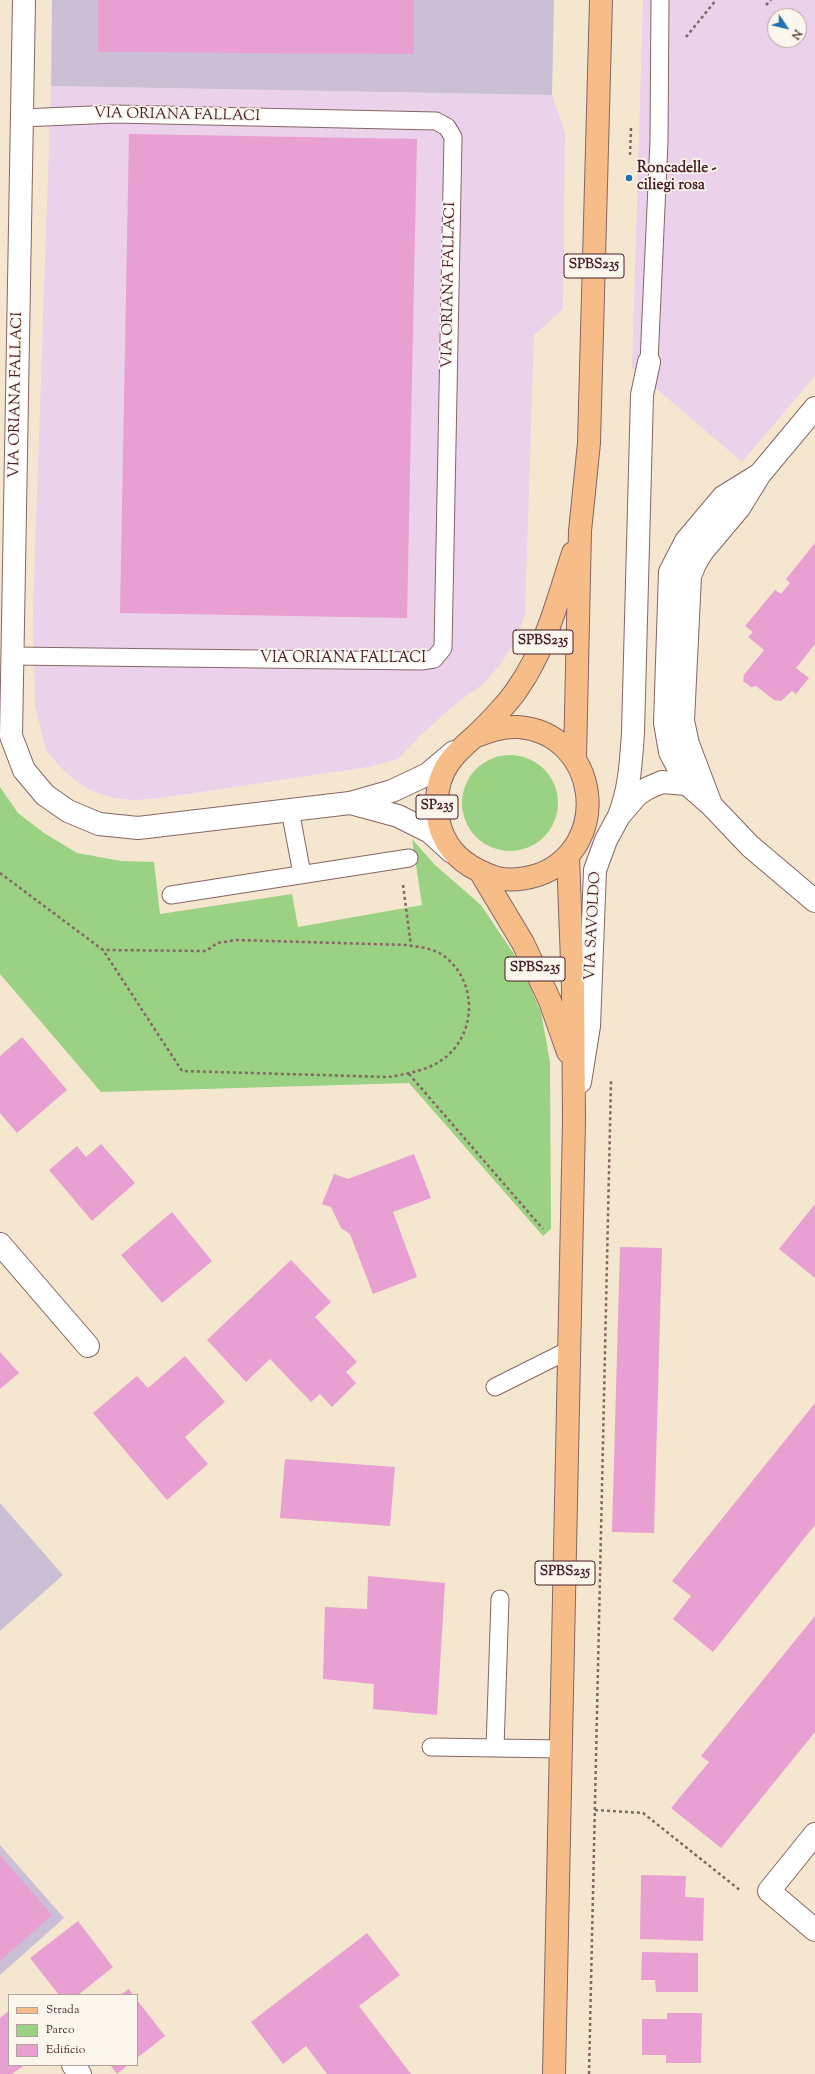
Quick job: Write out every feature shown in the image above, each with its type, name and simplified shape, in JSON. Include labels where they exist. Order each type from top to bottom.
[{"type":"main road","name":"SPBS235","points":[[575,758],[580,531],[589,443],[601,0]]},
{"type":"main road","name":"SPBS235","points":[[469,741],[518,688],[542,646],[580,531]]},
{"type":"main road","name":"SP235","points":[[518,727],[539,731],[559,742],[575,758],[586,782],[589,808],[583,834],[568,856],[549,871],[527,879],[503,879],[481,873],[458,858],[444,837],[436,813],[437,787],[447,764],[469,741],[495,729],[518,727]]},
{"type":"main road","name":"SPBS235","points":[[554,2074],[574,1121],[568,856]]},
{"type":"main road","name":"SPBS235","points":[[481,873],[523,943],[550,1001],[574,1072]]},
{"type":"street","points":[[22,118],[24,0]]},
{"type":"street","name":"VIA ORIANA FALLACI","points":[[22,118],[11,736],[24,770],[45,795],[68,812],[99,824],[138,828],[350,803],[392,791],[428,774],[469,741]]},
{"type":"street","points":[[619,816],[626,796],[632,740],[642,395],[649,362]]},
{"type":"street","points":[[711,804],[688,744],[683,721],[690,576],[702,552],[739,508],[760,474],[815,408]]},
{"type":"street","points":[[760,474],[723,497],[686,541],[670,572],[665,723],[670,752],[687,784],[711,804],[750,846],[815,901]]},
{"type":"street","name":"VIA SAVOLDO","points":[[574,1121],[589,1026],[596,870],[606,840],[619,816],[637,795],[662,782],[687,784]]},
{"type":"street","name":"VIA ORIANA FALLACI","points":[[350,803],[398,816],[430,832],[458,858]]},
{"type":"street","points":[[0,1244],[88,1346]]},
{"type":"street","points":[[815,1834],[769,1891],[815,1930]]},
{"type":"street","points":[[74,2066],[80,2074]]},
{"type":"lane","points":[[649,362],[659,141],[660,0]]},
{"type":"lane","name":"VIA ORIANA FALLACI","points":[[13,656],[421,661],[434,659],[443,648],[453,138],[447,127],[436,121],[115,114],[22,118]]},
{"type":"lane","points":[[290,810],[302,874]]},
{"type":"lane","points":[[171,894],[404,859]]},
{"type":"lane","points":[[495,1387],[569,1350]]},
{"type":"lane","points":[[495,1748],[500,1599]]},
{"type":"lane","points":[[431,1747],[561,1749]]},
{"type":"path","points":[[683,40],[716,0]]},
{"type":"path","points":[[766,5],[771,0]]},
{"type":"path","points":[[404,859],[411,946]]},
{"type":"path","points":[[0,873],[103,950],[182,1071],[388,1077],[409,1074],[445,1058],[459,1044],[467,1026],[470,1007],[467,987],[458,970],[443,956],[426,948],[411,946],[236,940],[217,943],[206,951],[103,950]]},
{"type":"path","points":[[409,1074],[546,1232]]},
{"type":"path","points":[[571,1262],[607,1264]]},
{"type":"path","points":[[595,1810],[643,1813],[743,1893],[769,1891]]},
{"type":"shaded area","points":[[52,0],[554,0],[552,95],[51,86]]},
{"type":"shaded area","points":[[643,0],[815,0],[815,376],[742,462],[632,368]]},
{"type":"shaded area","points":[[51,86],[552,95],[565,133],[563,309],[534,335],[525,614],[516,640],[500,665],[483,684],[453,706],[422,734],[398,759],[368,767],[154,799],[131,800],[113,798],[94,792],[77,782],[61,768],[46,750],[35,706],[33,610]]},
{"type":"shaded area","points":[[0,1503],[63,1575],[0,1631]]},
{"type":"shaded area","points":[[0,1845],[64,1918],[0,1975]]},
{"type":"green space","points":[[510,755],[528,759],[544,769],[554,785],[558,803],[554,821],[544,837],[528,847],[510,851],[492,847],[476,837],[466,821],[462,803],[466,785],[476,769],[492,759]]},
{"type":"green space","points":[[0,787],[18,813],[44,833],[77,853],[121,861],[154,862],[160,914],[292,894],[298,927],[422,905],[412,839],[435,865],[481,905],[520,963],[541,1012],[550,1062],[551,1229],[543,1236],[409,1083],[101,1092],[0,974]]},
{"type":"building","points":[[98,0],[414,0],[414,54],[98,52]]},
{"type":"building","points":[[129,134],[417,139],[407,618],[120,613]]},
{"type":"building","points":[[815,543],[815,644],[796,668],[809,678],[796,694],[792,691],[781,701],[774,700],[756,686],[751,687],[743,681],[744,675],[764,650],[748,637],[753,632],[745,626],[775,590],[781,594],[790,583],[786,579]]},
{"type":"building","points":[[22,1037],[67,1090],[17,1133],[0,1113],[0,1056]]},
{"type":"building","points":[[101,1144],[135,1183],[92,1221],[49,1170],[77,1146],[86,1157]]},
{"type":"building","points":[[414,1154],[431,1198],[393,1212],[417,1277],[373,1294],[350,1234],[341,1228],[331,1207],[322,1204],[334,1174],[348,1179]]},
{"type":"building","points":[[815,1204],[815,1278],[779,1249]]},
{"type":"building","points":[[172,1212],[212,1261],[162,1303],[121,1255]]},
{"type":"building","points":[[620,1247],[662,1248],[654,1533],[612,1532]]},
{"type":"building","points":[[291,1260],[331,1302],[315,1317],[357,1362],[346,1372],[356,1383],[332,1407],[320,1394],[311,1402],[270,1359],[246,1382],[207,1340]]},
{"type":"building","points":[[0,1352],[19,1373],[0,1389]]},
{"type":"building","points":[[185,1356],[225,1402],[185,1437],[208,1464],[167,1500],[93,1413],[137,1376],[148,1388]]},
{"type":"building","points":[[815,1403],[815,1525],[713,1652],[673,1619],[691,1596],[672,1581]]},
{"type":"building","points":[[285,1459],[395,1467],[390,1526],[280,1518]]},
{"type":"building","points":[[368,1576],[445,1583],[437,1715],[373,1709],[374,1684],[323,1679],[325,1607],[367,1609]]},
{"type":"building","points":[[815,1616],[815,1732],[721,1848],[671,1808],[709,1762],[701,1756]]},
{"type":"building","points":[[0,1855],[52,1915],[0,1961]]},
{"type":"building","points":[[641,1875],[686,1876],[685,1897],[704,1898],[703,1941],[640,1939]]},
{"type":"building","points":[[78,1921],[113,1967],[79,1994],[58,1994],[30,1958]]},
{"type":"building","points":[[367,1933],[400,1975],[359,2006],[411,2074],[327,2074],[306,2046],[283,2064],[251,2022]]},
{"type":"building","points":[[642,1952],[698,1953],[698,1992],[656,1992],[655,1980],[641,1980]]},
{"type":"building","points":[[129,1989],[132,1994],[122,1994]]},
{"type":"building","points":[[138,2001],[165,2036],[138,2057]]},
{"type":"building","points":[[8,2012],[8,2066],[24,2066],[12,2074],[0,2074],[0,2018]]},
{"type":"building","points":[[667,2013],[702,2013],[701,2063],[666,2063],[666,2055],[642,2055],[642,2019],[667,2019]]},
{"type":"building","points":[[111,2066],[127,2066],[117,2074]]},
{"type":"place","name":"Roncadelle - ciliegi rosa","points":[[629,178]]}]
